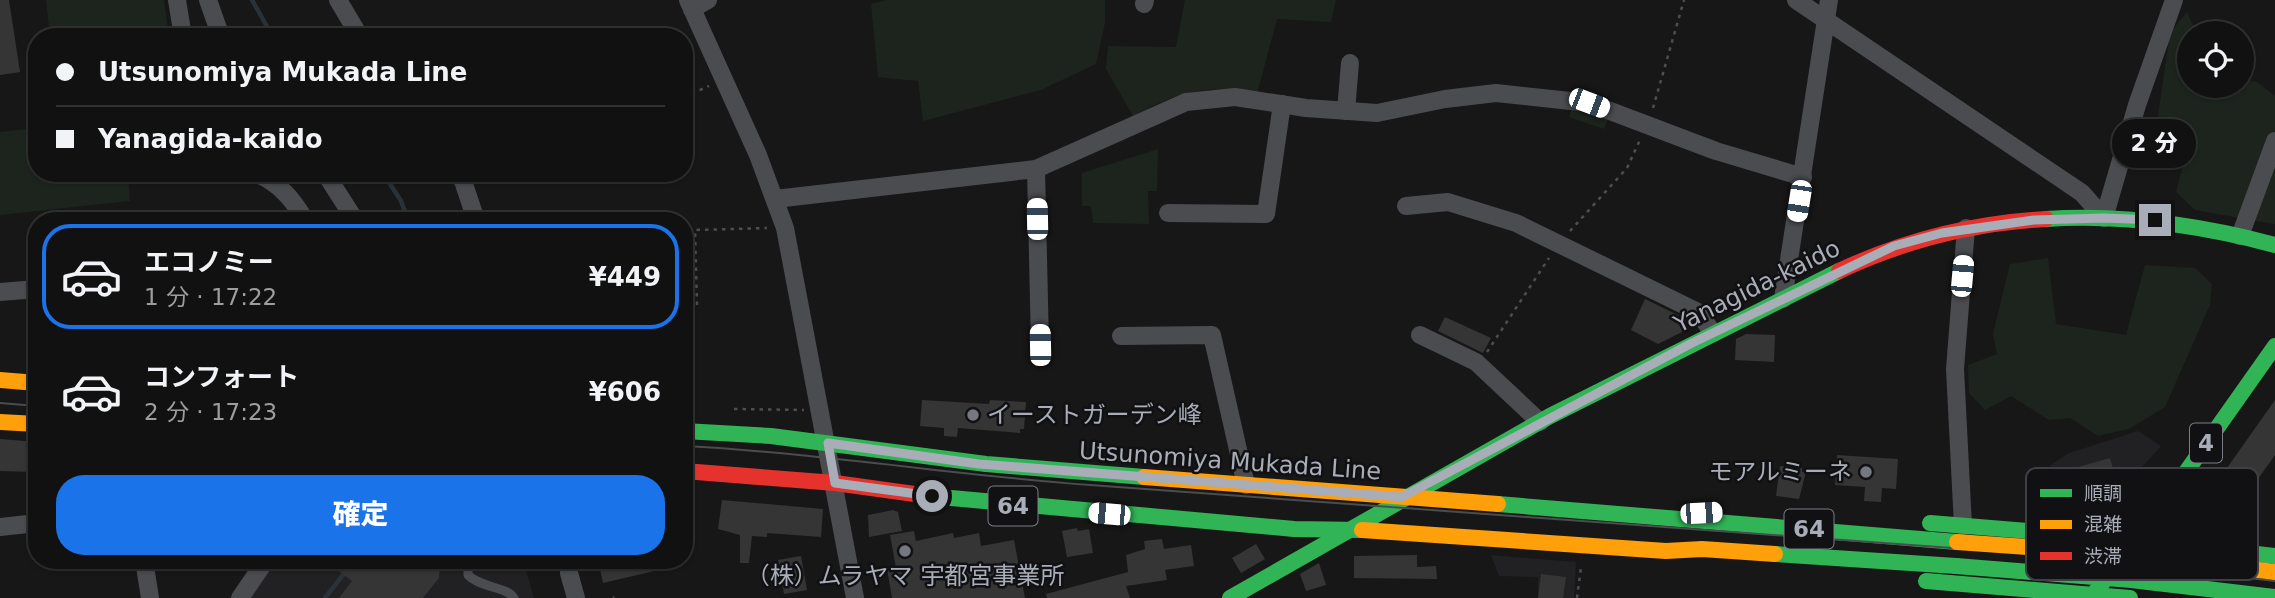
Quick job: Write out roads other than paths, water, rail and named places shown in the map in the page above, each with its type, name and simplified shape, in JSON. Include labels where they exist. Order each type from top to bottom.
[{"type":"main road","name":"Yanagida-kaido","points":[[1230,598],[1343,530],[1540,422],[1713,333],[1894,246],[1966,228],[2034,220],[2104,218],[2166,222],[2275,245]]},
{"type":"main road","name":"4","points":[[2189,468],[2275,346]]},
{"type":"main road","points":[[0,380],[28,382]]},
{"type":"main road","points":[[0,422],[28,424]]},
{"type":"main road","name":"Utsunomiya Mukada Line","points":[[693,432],[828,443],[979,464],[1662,516],[1960,534],[2026,542]]},
{"type":"main road","name":"64","points":[[693,472],[835,483],[977,503],[1294,529],[1400,530],[1666,551],[1702,549],[2026,572]]},
{"type":"main road","points":[[1960,534],[2026,536]]},
{"type":"main road","points":[[1702,549],[1720,564],[1735,566],[2130,598]]},
{"type":"main road","name":"4","points":[[2091,596],[2104,580]]},
{"type":"main road","name":"64","points":[[2127,580],[2275,597]]},
{"type":"street","points":[[177,0],[182,28]]},
{"type":"street","points":[[208,0],[218,28]]},
{"type":"street","points":[[338,0],[355,28]]},
{"type":"street","points":[[1796,0],[2082,193],[2104,218]]},
{"type":"street","points":[[1783,299],[1829,0]]},
{"type":"street","points":[[2104,218],[2137,105],[2174,0]]},
{"type":"street","points":[[696,3],[785,228],[828,443],[855,598]]},
{"type":"street","points":[[1346,111],[1350,63]]},
{"type":"street","points":[[775,199],[1036,169],[1186,102],[1235,97],[1377,113],[1445,99],[1496,93],[1589,103],[1716,151],[1803,177]]},
{"type":"street","points":[[1168,213],[1266,214],[1282,104]]},
{"type":"street","points":[[2240,236],[2275,141]]},
{"type":"street","points":[[1036,169],[1040,345]]},
{"type":"street","points":[[274,182],[300,212]]},
{"type":"street","points":[[331,182],[350,212]]},
{"type":"street","points":[[463,182],[473,212]]},
{"type":"street","points":[[1406,206],[1448,202],[1516,223],[1698,312],[1713,333]]},
{"type":"street","points":[[1960,534],[1955,369],[1966,228]]},
{"type":"street","points":[[0,292],[28,290]]},
{"type":"street","points":[[1121,336],[1212,335],[1247,485]]},
{"type":"street","points":[[1420,335],[1479,365],[1540,422]]},
{"type":"street","points":[[0,527],[28,524]]},
{"type":"street","points":[[145,569],[150,598]]},
{"type":"street","points":[[240,598],[260,569]]},
{"type":"street","points":[[569,573],[576,598]]},
{"type":"lane","points":[[468,569],[471,579],[482,586],[508,591],[514,598]]},
{"type":"waterway","points":[[252,0],[268,28]]},
{"type":"waterway","points":[[389,182],[405,212]]},
{"type":"waterway","points":[[325,598],[346,571]]},
{"type":"tram line","points":[[0,403],[28,405]]},
{"type":"tram line","points":[[693,447],[1090,485],[2026,553]]},
{"type":"tram line","points":[[2258,579],[2275,581]]},
{"type":"place","name":"イーストガーデン峰","points":[[973,415]]},
{"type":"place","name":"モアルミーネ","points":[[1866,472]]},
{"type":"place","name":"（株）ムラヤマ 宇都宮事業所","points":[[905,551]]}]
